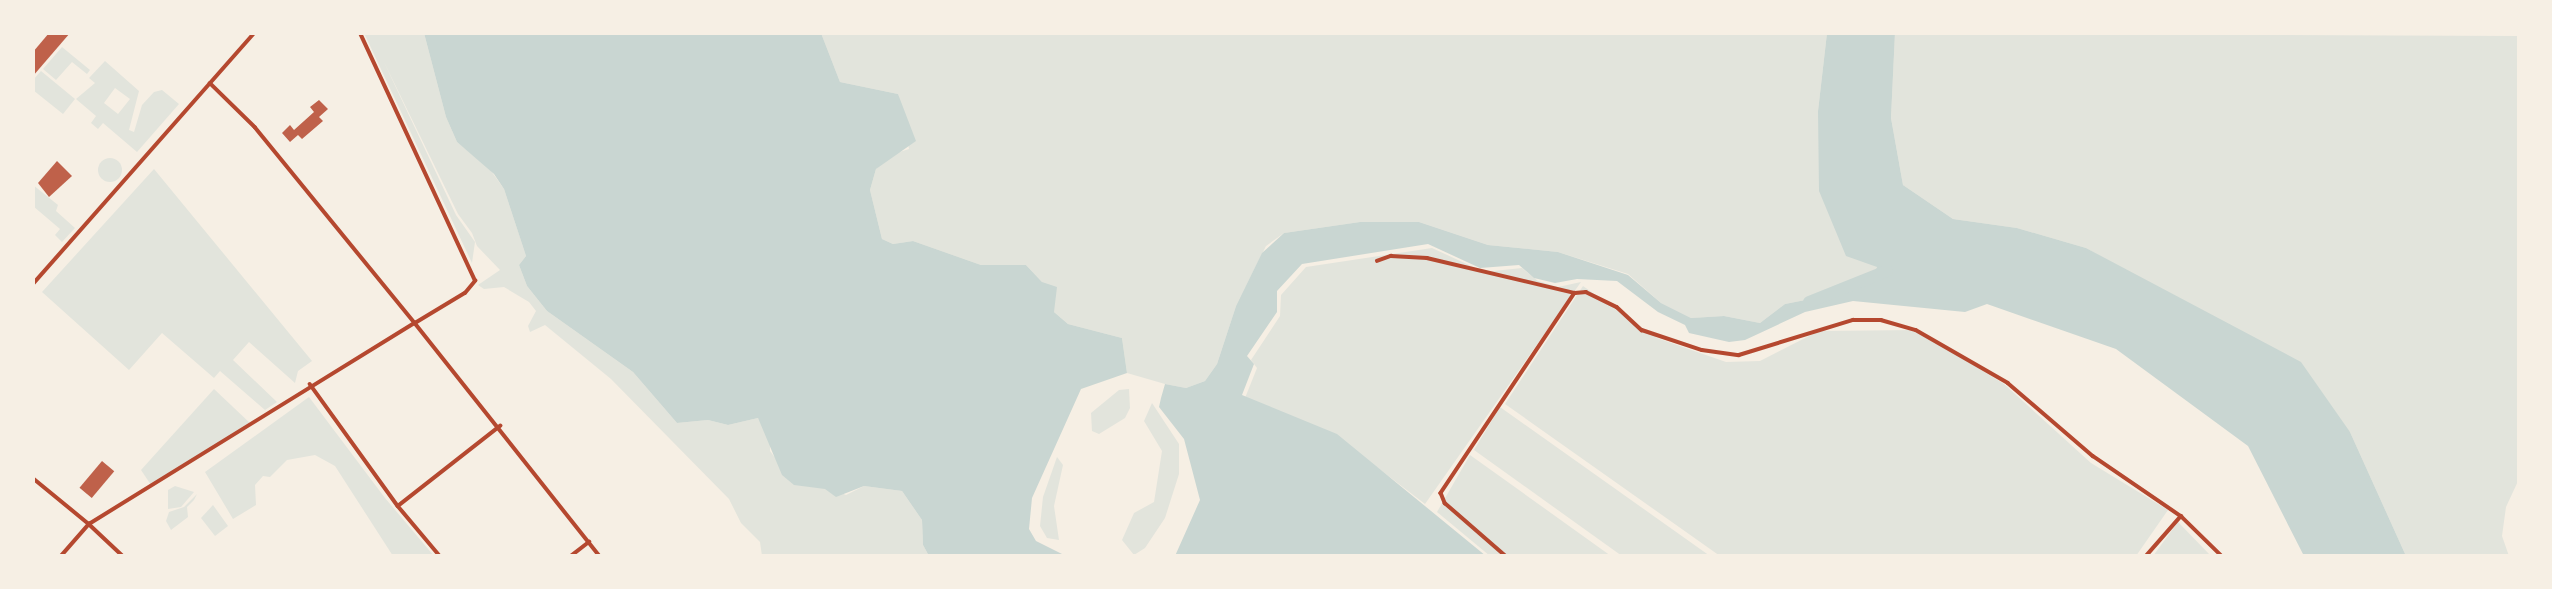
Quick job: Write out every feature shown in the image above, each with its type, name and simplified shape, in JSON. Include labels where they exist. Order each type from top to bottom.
[{"type":"street","points":[[33,284],[254,33]]},
{"type":"street","points":[[61,556],[89,524],[310,384],[465,293],[475,281],[360,33]]},
{"type":"street","points":[[210,83],[255,127],[500,426],[600,556]]},
{"type":"street","points":[[1377,261],[1391,256],[1427,258],[1597,296],[1642,330],[1702,350],[1739,355],[1853,320],[1881,320],[1916,330],[2008,383],[2093,456],[2181,516],[2222,556]]},
{"type":"street","points":[[1506,556],[1445,503],[1441,493],[1575,293]]},
{"type":"street","points":[[310,384],[398,506],[440,556]]},
{"type":"street","points":[[398,506],[500,426]]},
{"type":"street","points":[[33,478],[123,556]]},
{"type":"street","points":[[2146,556],[2181,516]]},
{"type":"street","points":[[571,556],[589,542]]},
{"type":"shaded area","points":[[364,33],[424,33],[446,117],[457,142],[489,168],[504,189],[526,256],[519,265],[527,286],[547,311],[633,372],[677,423],[708,420],[728,425],[758,418],[770,438],[770,451],[782,467],[846,495],[864,486],[902,491],[922,520],[923,545],[929,556],[762,556],[760,542],[741,523],[729,499],[611,379],[545,325],[530,332],[528,326],[536,311],[529,302],[504,287],[484,289],[478,285],[500,270],[477,246],[472,233],[458,214],[383,60],[456,215],[475,242],[472,263]]},
{"type":"shaded area","points":[[424,33],[821,33],[840,82],[898,94],[916,141],[876,169],[870,190],[882,239],[893,244],[913,241],[981,265],[1026,265],[1042,282],[1057,287],[1054,312],[1068,324],[1122,338],[1127,373],[1081,389],[1032,498],[1029,529],[1036,541],[1066,556],[929,556],[923,545],[922,520],[902,491],[864,486],[836,497],[825,489],[794,485],[782,475],[758,418],[728,425],[708,420],[677,423],[633,372],[547,311],[527,286],[519,265],[526,256],[504,189],[494,174],[457,142],[446,117]]},
{"type":"shaded area","points":[[821,33],[1827,33],[1818,111],[1877,267],[1871,279],[1851,291],[1785,304],[1760,323],[1724,316],[1691,318],[1661,303],[1628,274],[1558,252],[1488,245],[1419,222],[1360,222],[1284,233],[1266,246],[1236,306],[1217,364],[1205,381],[1186,388],[1165,384],[1127,373],[1122,338],[1068,324],[1054,312],[1042,282],[1026,265],[981,265],[913,241],[893,244],[882,239],[870,190],[876,169],[893,154],[909,149],[898,94],[840,82]]},
{"type":"shaded area","points":[[1827,33],[1895,33],[1891,118],[1903,185],[1953,219],[2017,228],[2086,248],[2301,362],[2350,432],[2406,556],[2304,556],[2248,446],[2116,349],[1987,304],[1965,312],[1853,301],[1805,312],[1745,340],[1729,342],[1689,333],[1685,325],[1658,312],[1617,281],[1577,279],[1555,283],[1534,278],[1519,265],[1480,268],[1428,244],[1302,264],[1277,291],[1277,312],[1247,356],[1254,364],[1242,395],[1337,434],[1486,556],[1175,556],[1200,500],[1184,439],[1159,407],[1165,384],[1186,388],[1205,381],[1217,364],[1236,306],[1262,253],[1284,233],[1360,222],[1419,222],[1488,245],[1558,252],[1628,275],[1661,303],[1691,318],[1724,316],[1760,323],[1785,304],[1851,291],[1871,279],[1877,267],[1846,256],[1819,191],[1818,111]]},
{"type":"shaded area","points":[[1895,33],[2519,36],[2519,479],[2506,507],[2502,536],[2509,556],[2406,556],[2350,432],[2164,293],[2086,248],[2017,228],[1953,219],[1903,185],[1891,118]]},
{"type":"shaded area","points":[[62,47],[90,70],[87,74],[72,62],[56,80],[43,69]]},
{"type":"shaded area","points":[[105,61],[139,91],[129,130],[134,132],[142,105],[154,92],[162,90],[179,104],[137,152],[103,123],[98,129],[91,123],[96,116],[76,99],[95,83],[89,78]],"holes":[[[115,88],[130,99],[118,114],[104,103]]]},
{"type":"shaded area","points":[[41,71],[75,99],[63,114],[33,90],[33,80]]},
{"type":"shaded area","points":[[110,158],[119,161],[122,170],[119,179],[110,182],[101,179],[98,170],[101,161]]},
{"type":"shaded area","points":[[154,169],[312,361],[298,371],[295,383],[249,342],[233,360],[277,402],[265,410],[220,371],[214,378],[162,333],[129,370],[42,292]]},
{"type":"shaded area","points":[[33,185],[58,205],[56,211],[75,228],[62,242],[55,235],[60,229],[33,206]]},
{"type":"shaded area","points":[[1432,248],[1484,272],[1522,268],[1538,281],[1558,287],[1581,282],[1425,504],[1378,468],[1245,398],[1257,368],[1251,360],[1280,316],[1281,295],[1306,267]]},
{"type":"shaded area","points":[[1583,286],[1657,338],[1726,362],[1760,361],[1819,331],[1916,330],[2004,384],[2091,463],[2168,510],[2136,556],[1720,556],[1505,404]]},
{"type":"shaded area","points":[[214,389],[251,424],[151,485],[141,470]]},
{"type":"shaded area","points":[[1129,389],[1130,408],[1125,418],[1099,434],[1092,431],[1091,413],[1119,390]]},
{"type":"shaded area","points":[[309,397],[385,498],[434,556],[393,556],[335,466],[315,455],[287,460],[270,477],[263,476],[255,485],[256,505],[233,519],[205,472]]},
{"type":"shaded area","points":[[1152,403],[1179,444],[1179,474],[1165,518],[1145,548],[1134,555],[1122,540],[1134,513],[1154,502],[1162,451],[1144,421]]},
{"type":"shaded area","points":[[1500,407],[1710,556],[1622,556],[1474,450]]},
{"type":"shaded area","points":[[1470,455],[1611,556],[1490,556],[1437,512]]},
{"type":"shaded area","points":[[1057,457],[1063,465],[1054,506],[1059,540],[1047,538],[1040,526],[1043,497]]},
{"type":"shaded area","points":[[175,486],[194,492],[181,507],[168,509],[168,490]]},
{"type":"shaded area","points":[[197,494],[187,507],[188,517],[171,530],[166,521],[169,512],[184,507]]},
{"type":"shaded area","points":[[213,505],[228,526],[215,536],[201,518]]},
{"type":"shaded area","points":[[2178,522],[2211,556],[2153,556]]},
{"type":"building","points":[[49,33],[70,33],[33,76],[33,52]]},
{"type":"building","points":[[319,100],[328,109],[319,117],[323,121],[302,139],[298,135],[290,142],[282,133],[290,125],[294,130],[314,112],[310,107]]},
{"type":"building","points":[[57,161],[72,176],[49,197],[38,183]]},
{"type":"building","points":[[102,461],[114,471],[92,498],[80,488]]},
{"type":"waterway","points":[[1809,302],[1887,271]]}]
